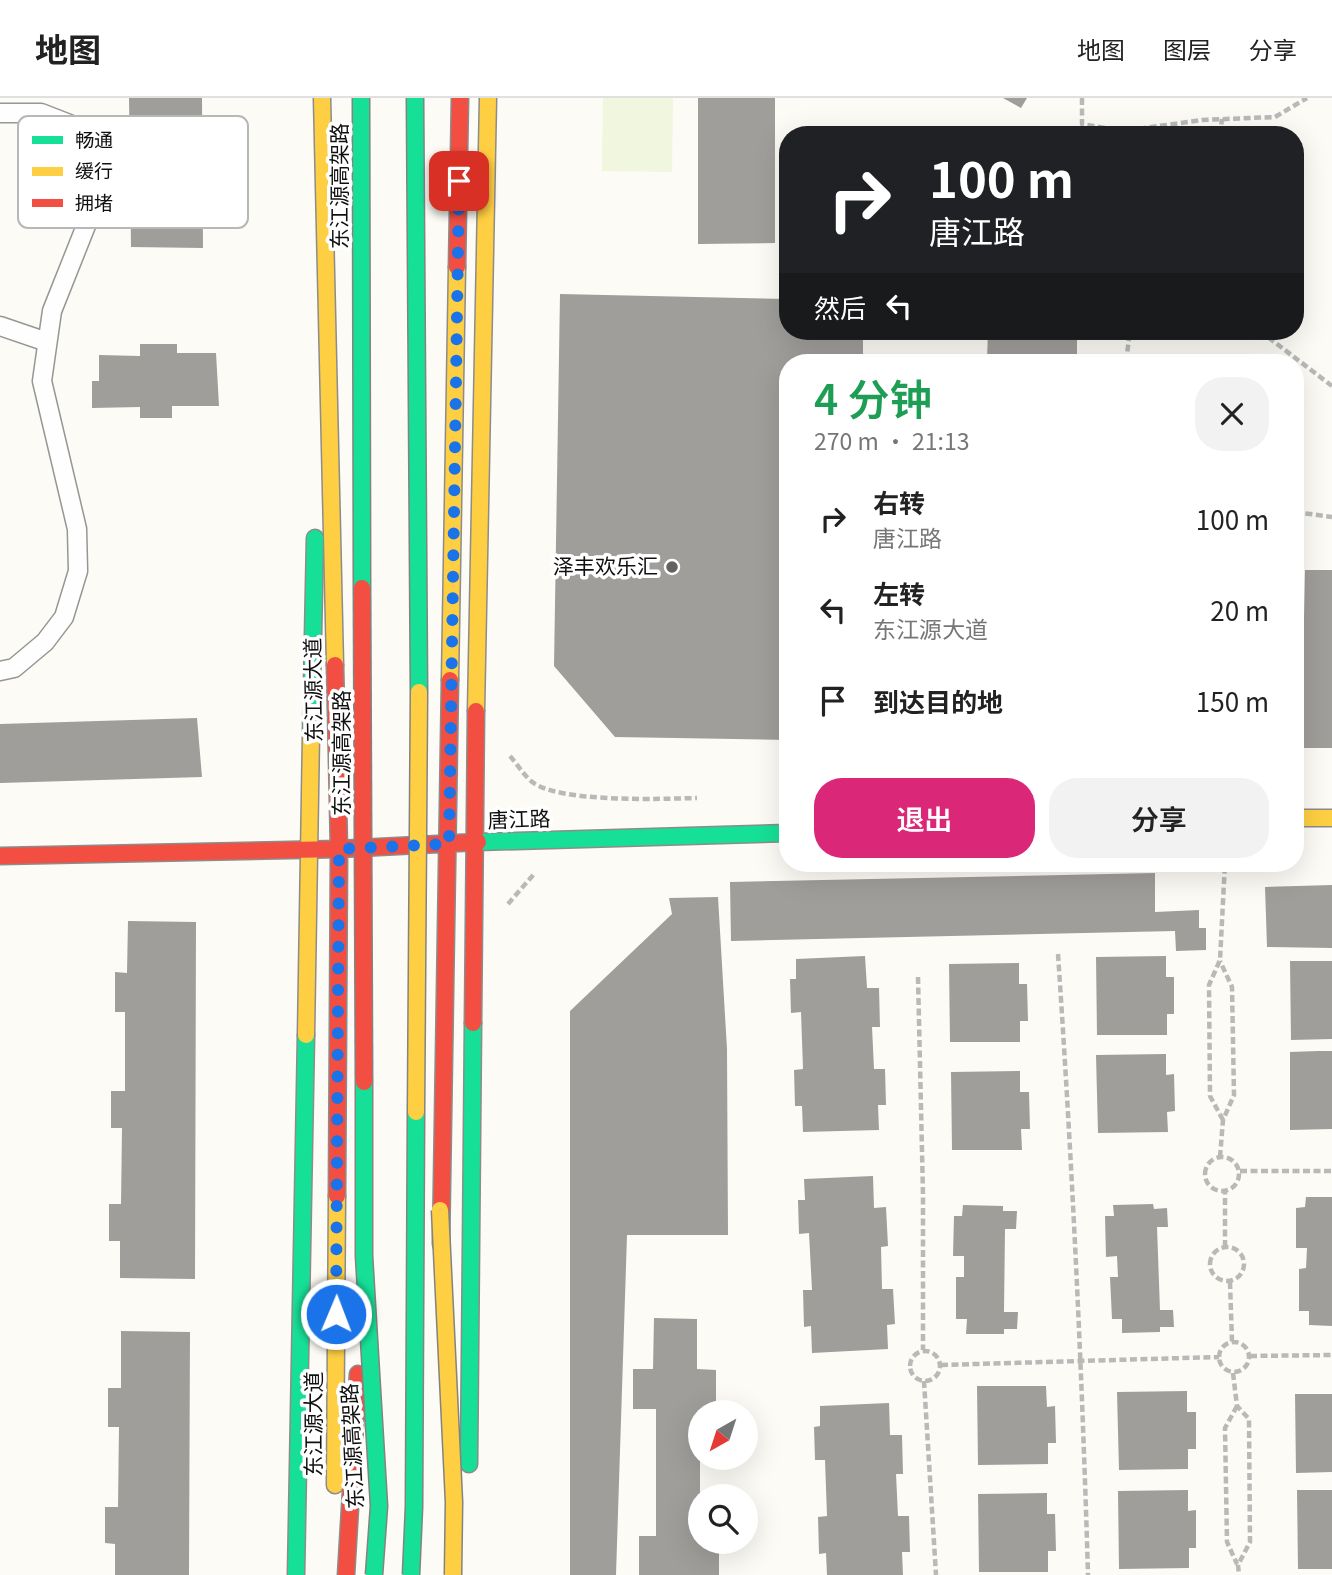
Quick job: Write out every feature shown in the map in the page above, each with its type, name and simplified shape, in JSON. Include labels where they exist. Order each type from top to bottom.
[{"type":"main road","points":[[296,1575],[311,849],[321,98]]},
{"type":"main road","name":"东江源大道","points":[[321,98],[339,849],[335,1491],[330,1575]]},
{"type":"main road","name":"东江源高架路","points":[[361,98],[364,1256],[379,1506],[374,1575]]},
{"type":"main road","points":[[411,1575],[414,1507],[419,712],[415,98]]},
{"type":"main road","points":[[437,1478],[460,98]]},
{"type":"main road","points":[[467,1575],[474,842],[488,98]]},
{"type":"main road","points":[[419,712],[454,1502],[453,1575]]},
{"type":"main road","points":[[1304,818],[1332,818]]},
{"type":"main road","name":"唐江路","points":[[0,856],[339,849],[474,842],[779,833]]},
{"type":"main road","points":[[346,1575],[364,1256]]},
{"type":"lane","points":[[0,113],[41,113],[49,116]]},
{"type":"lane","points":[[0,671],[14,668],[45,642],[64,617],[78,571],[76,529],[42,381],[52,311],[85,228]]},
{"type":"lane","points":[[0,326],[47,342]]},
{"type":"path","points":[[1082,98],[1082,124],[1091,126]]},
{"type":"path","points":[[1174,126],[1223,119],[1275,117],[1307,98]]},
{"type":"path","points":[[1222,126],[1223,119]]},
{"type":"path","points":[[1272,340],[1290,354]]},
{"type":"path","points":[[1304,365],[1332,386]]},
{"type":"path","points":[[1304,513],[1332,517]]},
{"type":"path","points":[[502,747],[532,782],[552,792],[631,799],[709,798]]},
{"type":"path","points":[[505,910],[533,874],[546,871]]},
{"type":"path","points":[[1223,1120],[1210,1096],[1209,985],[1220,960],[1225,872]]},
{"type":"path","points":[[1058,954],[1082,1361],[1088,1575]]},
{"type":"path","points":[[1220,960],[1232,987],[1234,1095],[1223,1120],[1220,1157]]},
{"type":"path","points":[[918,977],[923,1350]]},
{"type":"path","points":[[1220,1157],[1236,1163],[1240,1171],[1239,1180],[1233,1188],[1225,1191],[1216,1190],[1209,1185],[1205,1177],[1206,1168],[1211,1161],[1220,1157]]},
{"type":"path","points":[[1240,1171],[1332,1171]]},
{"type":"path","points":[[1225,1191],[1225,1247]]},
{"type":"path","points":[[1225,1247],[1241,1253],[1245,1261],[1244,1270],[1239,1277],[1230,1282],[1220,1280],[1213,1274],[1210,1266],[1211,1257],[1225,1247]]},
{"type":"path","points":[[1230,1282],[1232,1342]]},
{"type":"path","points":[[1232,1342],[1241,1343],[1250,1356],[1248,1365],[1233,1373],[1225,1370],[1219,1357],[1221,1349],[1232,1342]]},
{"type":"path","points":[[923,1350],[938,1357],[941,1365],[939,1373],[933,1379],[924,1381],[916,1378],[910,1365],[912,1358],[923,1350]]},
{"type":"path","points":[[1250,1356],[1332,1355]]},
{"type":"path","points":[[941,1365],[1219,1357]]},
{"type":"path","points":[[1233,1373],[1237,1406],[1249,1419],[1250,1542],[1238,1565]]},
{"type":"path","points":[[924,1381],[936,1575]]},
{"type":"path","points":[[1237,1406],[1225,1427],[1227,1542],[1238,1565],[1239,1575]]},
{"type":"green space","points":[[603,98],[673,98],[672,172],[602,171]]},
{"type":"building","points":[[129,98],[202,98],[202,116],[129,116]]},
{"type":"building","points":[[698,98],[775,98],[775,243],[698,244]]},
{"type":"building","points":[[1003,98],[1027,98],[1021,108]]},
{"type":"building","points":[[131,228],[203,228],[203,248],[131,247]]},
{"type":"building","name":"泽丰欢乐汇","points":[[560,294],[779,299],[779,340],[863,340],[863,354],[779,354],[779,740],[615,737],[554,666]]},
{"type":"building","points":[[988,340],[1077,340],[1077,354],[987,354]]},
{"type":"building","points":[[140,344],[177,344],[177,353],[216,353],[219,406],[172,406],[172,418],[140,418],[140,407],[92,408],[92,381],[99,381],[99,355],[140,356]]},
{"type":"building","points":[[1305,570],[1332,570],[1332,748],[1304,748]]},
{"type":"building","points":[[197,718],[202,777],[0,783],[0,724]]},
{"type":"building","points":[[1155,873],[1155,912],[1199,910],[1199,928],[1206,928],[1206,950],[1176,951],[1175,931],[731,941],[730,882]]},
{"type":"building","points":[[1332,885],[1332,948],[1267,947],[1265,887]]},
{"type":"building","points":[[718,897],[727,1049],[728,1235],[627,1235],[616,1575],[570,1575],[570,1011],[672,914],[669,898]]},
{"type":"building","points":[[128,921],[196,922],[195,1279],[120,1278],[120,1241],[109,1241],[109,1204],[121,1204],[122,1128],[111,1128],[111,1091],[125,1091],[125,1012],[115,1012],[115,972],[127,973]]},
{"type":"building","points":[[865,956],[867,988],[879,988],[880,1027],[872,1027],[874,1069],[885,1069],[886,1105],[878,1105],[879,1130],[803,1132],[802,1106],[795,1106],[794,1070],[803,1069],[801,1012],[791,1013],[790,979],[796,979],[796,959]]},
{"type":"building","points":[[1166,956],[1166,977],[1174,977],[1174,1014],[1167,1014],[1167,1035],[1097,1035],[1096,957]]},
{"type":"building","points":[[1290,961],[1332,961],[1332,1039],[1291,1040]]},
{"type":"building","points":[[1019,963],[1019,984],[1027,984],[1028,1021],[1020,1021],[1020,1042],[950,1042],[949,964]]},
{"type":"building","points":[[1332,1051],[1332,1129],[1290,1130],[1290,1052]]},
{"type":"building","points":[[1166,1054],[1166,1075],[1174,1074],[1175,1111],[1167,1112],[1168,1132],[1098,1133],[1096,1055]]},
{"type":"building","points":[[1020,1071],[1020,1092],[1029,1092],[1030,1129],[1021,1129],[1022,1150],[952,1150],[951,1072]]},
{"type":"building","points":[[873,1176],[874,1208],[886,1207],[888,1246],[881,1247],[882,1289],[893,1289],[895,1324],[887,1325],[888,1349],[812,1353],[811,1326],[804,1327],[803,1290],[812,1290],[809,1233],[799,1234],[798,1200],[805,1200],[804,1179]]},
{"type":"building","points":[[1306,1197],[1332,1197],[1332,1326],[1309,1325],[1309,1311],[1299,1311],[1299,1269],[1306,1268],[1307,1248],[1296,1248],[1296,1208],[1305,1207]]},
{"type":"building","points":[[1153,1204],[1154,1209],[1167,1208],[1168,1227],[1157,1227],[1160,1310],[1173,1310],[1174,1327],[1160,1327],[1160,1332],[1122,1333],[1122,1319],[1112,1319],[1110,1277],[1118,1277],[1117,1256],[1106,1257],[1105,1216],[1114,1216],[1113,1205]]},
{"type":"building","points":[[963,1205],[1003,1206],[1003,1211],[1017,1211],[1016,1229],[1005,1229],[1004,1312],[1018,1312],[1017,1329],[1004,1329],[1004,1334],[966,1334],[967,1319],[956,1319],[956,1277],[964,1277],[964,1256],[953,1256],[954,1216],[962,1216]]},
{"type":"building","points":[[654,1318],[697,1319],[697,1369],[716,1370],[716,1400],[688,1400],[688,1470],[700,1470],[700,1484],[688,1484],[688,1554],[719,1554],[719,1575],[639,1575],[639,1536],[656,1536],[656,1409],[633,1409],[633,1369],[653,1369]]},
{"type":"building","points":[[121,1331],[190,1332],[189,1575],[115,1575],[115,1544],[105,1543],[105,1507],[118,1507],[119,1427],[108,1427],[108,1388],[121,1388]]},
{"type":"building","points":[[977,1386],[1046,1386],[1047,1407],[1055,1406],[1056,1443],[1048,1443],[1048,1464],[978,1465]]},
{"type":"building","points":[[1187,1391],[1187,1412],[1196,1412],[1196,1449],[1188,1449],[1188,1469],[1119,1470],[1117,1392]]},
{"type":"building","points":[[1295,1394],[1332,1394],[1332,1472],[1296,1473]]},
{"type":"building","points":[[889,1403],[890,1435],[902,1435],[903,1474],[896,1474],[898,1516],[909,1516],[910,1552],[902,1552],[903,1575],[827,1575],[826,1553],[819,1554],[818,1517],[827,1516],[825,1460],[815,1460],[814,1427],[820,1426],[820,1406]]},
{"type":"building","points":[[1188,1490],[1188,1511],[1196,1510],[1196,1548],[1189,1548],[1189,1568],[1119,1569],[1118,1491]]},
{"type":"building","points":[[1297,1490],[1332,1490],[1332,1569],[1298,1569]]},
{"type":"building","points":[[1047,1493],[1047,1514],[1055,1514],[1056,1551],[1048,1551],[1048,1572],[979,1572],[978,1494]]},
{"type":"traffic: fast","points":[[361,98],[362,588]]},
{"type":"traffic: fast","points":[[415,98],[419,692]]},
{"type":"traffic: fast","points":[[311,734],[315,538]]},
{"type":"traffic: fast","points":[[478,842],[779,833]]},
{"type":"traffic: fast","points":[[469,1464],[473,1023]]},
{"type":"traffic: fast","points":[[296,1575],[306,1035]]},
{"type":"traffic: fast","points":[[364,1082],[364,1256],[379,1506],[374,1575]]},
{"type":"traffic: fast","points":[[411,1575],[414,1507],[416,1112]]},
{"type":"traffic: slow","points":[[322,98],[335,665]]},
{"type":"traffic: slow","points":[[476,711],[488,98]]},
{"type":"traffic: slow","points":[[450,680],[457,267]]},
{"type":"traffic: slow","points":[[416,1112],[419,692]]},
{"type":"traffic: slow","points":[[306,1035],[311,734]]},
{"type":"traffic: slow","points":[[1304,818],[1332,818]]},
{"type":"traffic: slow","points":[[335,1485],[337,1196]]},
{"type":"traffic: slow","points":[[440,1210],[454,1502],[453,1575]]},
{"type":"traffic: jam","points":[[457,267],[460,98]]},
{"type":"traffic: jam","points":[[362,588],[364,1082]]},
{"type":"traffic: jam","points":[[335,665],[339,849],[337,1196]]},
{"type":"traffic: jam","points":[[441,1244],[450,680]]},
{"type":"traffic: jam","points":[[473,1023],[476,711]]},
{"type":"traffic: jam","points":[[0,856],[339,849],[478,842]]},
{"type":"traffic: jam","points":[[346,1575],[358,1374]]},
{"type":"place","name":"泽丰欢乐汇","points":[[672,567]]},
{"type":"route","points":[[336,1314],[339,849],[449,844],[459,181]]}]
